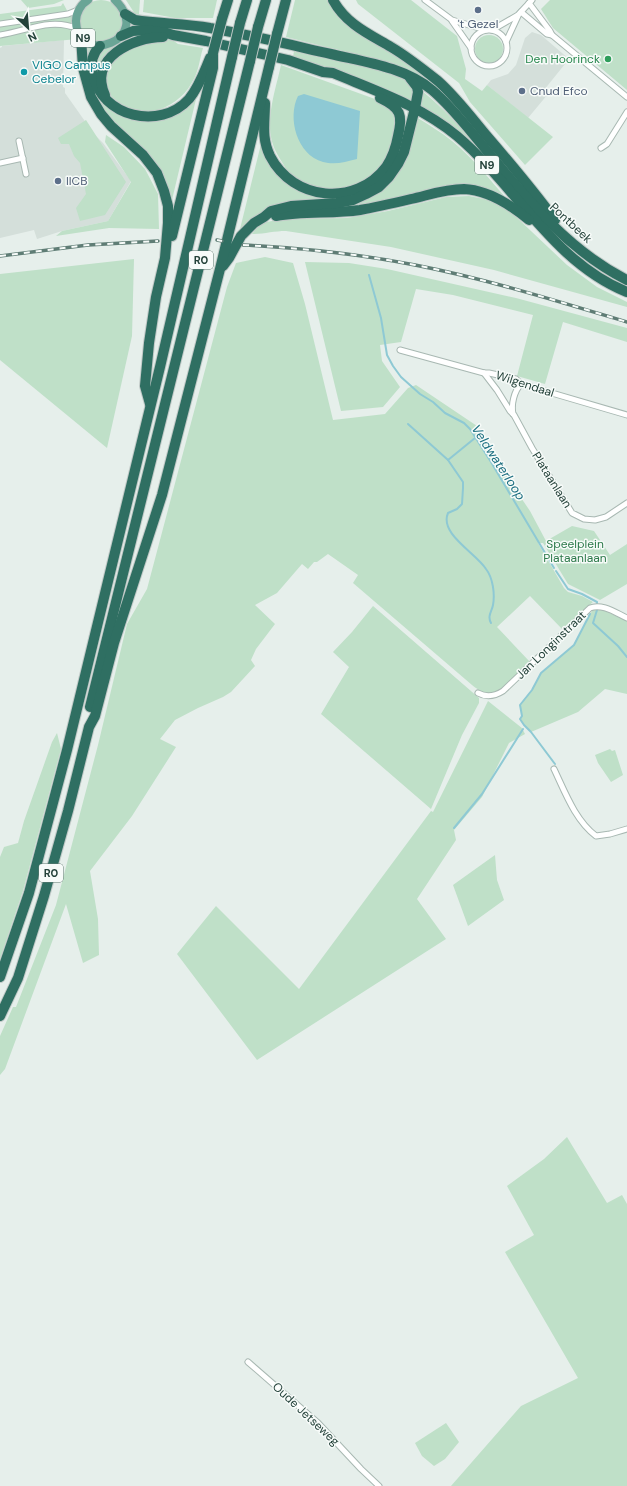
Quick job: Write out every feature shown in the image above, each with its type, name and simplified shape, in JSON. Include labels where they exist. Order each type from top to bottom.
[{"type":"highway","points":[[100,46],[92,59],[92,69],[96,88],[101,95],[122,111],[140,117],[162,116],[172,112],[185,102],[195,90],[213,53],[228,0]]},
{"type":"highway","name":"R0","points":[[0,977],[29,893],[65,758],[151,404],[240,23],[247,0]]},
{"type":"highway","name":"R0","points":[[0,1016],[18,978],[44,896],[68,811],[89,727],[89,715],[106,640],[174,372],[258,27],[266,0]]},
{"type":"highway","points":[[89,727],[95,716],[114,643],[156,514],[220,269],[286,0]]},
{"type":"highway","points":[[334,0],[342,12],[354,25],[368,35],[391,47],[416,63],[439,82],[458,101],[533,189],[556,221],[560,233]]},
{"type":"highway","name":"N9","points":[[125,14],[135,20],[232,32],[374,64],[407,75]]},
{"type":"highway","name":"N9","points":[[121,36],[133,31],[145,30],[167,33],[288,60],[323,72],[333,73],[416,108],[443,125],[470,148],[548,234],[580,264],[627,292]]},
{"type":"highway","points":[[79,33],[82,68],[91,97],[101,114],[111,126],[143,155],[157,173],[168,206],[165,258],[156,298],[149,343],[145,386],[151,404]]},
{"type":"highway","points":[[108,100],[103,90],[101,79],[102,71],[111,56],[130,44],[143,39],[173,35]]},
{"type":"highway","points":[[165,258],[169,250],[213,68],[213,53]]},
{"type":"highway","points":[[266,80],[263,124],[264,138],[270,155],[278,168],[286,178],[304,189],[330,194],[346,192],[365,185],[375,178],[386,166],[395,152],[401,121],[400,114],[397,108],[388,102],[323,72]]},
{"type":"highway","points":[[220,269],[229,258],[241,236],[254,223],[271,211],[291,206],[337,203],[354,200],[379,186],[389,177],[404,152],[416,108],[418,92],[417,87],[407,75]]},
{"type":"highway","name":"Pontbeek","points":[[407,75],[432,90],[445,102],[506,174],[560,233],[592,260],[610,272],[627,280]]},
{"type":"highway","points":[[264,217],[294,213],[359,210],[383,206],[446,190],[466,189],[504,201],[548,234]]},
{"type":"main road","points":[[78,10],[88,0]]},
{"type":"main road","points":[[114,0],[125,14],[126,22],[121,36]]},
{"type":"main road","name":"N9","points":[[78,10],[76,18],[79,33],[88,42],[100,46],[114,42],[121,36]]},
{"type":"street","points":[[425,0],[452,20],[471,48]]},
{"type":"street","points":[[506,42],[520,14],[531,1],[552,36]]},
{"type":"street","points":[[0,24],[68,14],[78,10]]},
{"type":"street","points":[[492,30],[520,14]]},
{"type":"street","points":[[520,14],[552,36],[627,97]]},
{"type":"street","points":[[452,20],[486,30],[492,30],[503,36],[507,48],[506,55],[503,60],[495,66],[489,67],[483,66],[475,60],[472,55],[471,48],[474,38],[486,30]]},
{"type":"street","points":[[0,35],[36,26],[52,24],[62,24],[79,33]]},
{"type":"street","points":[[601,148],[607,144],[627,112]]},
{"type":"street","points":[[19,141],[26,174]]},
{"type":"street","points":[[0,163],[22,158]]},
{"type":"street","name":"Wilgendaal","points":[[400,350],[484,373],[516,379],[521,384],[627,415]]},
{"type":"street","name":"Plataanlaan","points":[[484,373],[514,415],[532,448],[572,513],[584,519],[595,520],[606,517],[627,503]]},
{"type":"street","points":[[514,415],[512,410],[513,401],[521,384]]},
{"type":"street","name":"Jan Longinstraat","points":[[478,693],[490,696],[497,695],[503,691],[590,608],[594,606],[602,607],[627,618]]},
{"type":"street","points":[[554,769],[572,806],[596,836],[627,829]]},
{"type":"street","name":"Oude Jetseweg","points":[[248,1362],[318,1423],[361,1470],[379,1486]]},
{"type":"shaded area","points":[[532,32],[541,35],[569,59],[544,90],[548,94],[528,118],[487,85],[491,80],[508,74],[516,65],[525,38]]},
{"type":"shaded area","points":[[64,40],[63,87],[65,88],[65,93],[94,134],[103,143],[131,181],[108,221],[62,231],[37,239],[34,230],[0,238],[0,48],[2,46]]},
{"type":"green space","points":[[21,0],[64,0],[54,4],[28,8]]},
{"type":"green space","points":[[97,0],[105,0],[113,3],[119,9],[122,21],[119,33],[113,39],[105,42],[97,42],[89,39],[83,33],[80,25],[80,17],[83,9],[89,3]]},
{"type":"green space","points":[[126,0],[140,0],[139,14],[135,14]]},
{"type":"green space","points":[[144,0],[217,0],[213,18],[175,18],[143,12]]},
{"type":"green space","points":[[295,0],[329,0],[417,68],[450,99],[448,101],[413,73],[401,67],[286,37]]},
{"type":"green space","points":[[356,0],[411,0],[457,36],[466,69],[465,79],[482,91],[487,85],[553,137],[525,165],[470,102],[459,83],[358,4]]},
{"type":"green space","name":"Den Hoorinck","points":[[550,0],[627,0],[627,90],[553,28],[541,9]]},
{"type":"green space","points":[[63,3],[70,16],[73,15],[72,24],[78,39],[0,46],[0,14],[61,6]]},
{"type":"green space","points":[[144,34],[133,39],[98,79],[96,57],[102,50],[115,46],[124,38]]},
{"type":"green space","points":[[489,35],[499,39],[503,49],[499,59],[489,63],[479,59],[475,49],[479,39]]},
{"type":"green space","points":[[165,39],[171,39],[178,44],[203,48],[194,80],[188,89],[176,101],[166,107],[148,112],[124,106],[106,89],[104,82],[111,60],[130,48]]},
{"type":"green space","points":[[85,45],[94,49],[95,90],[146,120],[197,95],[171,204],[169,192],[108,117],[93,92]]},
{"type":"green space","points":[[294,51],[373,68],[401,78],[409,83],[412,88],[413,104],[293,57]]},
{"type":"green space","points":[[281,65],[386,103],[396,116],[395,133],[389,155],[377,171],[366,180],[353,185],[325,189],[298,181],[286,171],[273,145],[270,128],[271,110]]},
{"type":"green space","points":[[421,90],[455,122],[508,182],[419,107]]},
{"type":"green space","points":[[408,111],[411,112],[405,138],[358,196],[266,210],[256,216],[239,233],[262,140],[264,148],[303,191],[362,190],[400,143]]},
{"type":"green space","points":[[416,117],[444,135],[460,148],[507,199],[456,185],[441,186],[360,207],[343,207],[354,204]]},
{"type":"green space","points":[[86,120],[126,182],[105,215],[80,221],[76,208],[86,194],[80,163],[74,156],[69,144],[61,144],[58,138]]},
{"type":"green space","points":[[106,135],[124,147],[145,169],[158,194],[159,229],[109,228],[56,236],[62,231],[108,221],[131,182],[105,142]]},
{"type":"green space","points":[[469,196],[489,200],[504,207],[567,265],[597,287],[627,302],[627,307],[494,270],[391,247],[286,231],[252,234],[261,223],[283,219],[347,218],[388,211],[446,197]]},
{"type":"green space","name":"Speelplein Plataanlaan","points":[[265,257],[293,263],[305,304],[333,420],[385,414],[408,388],[416,385],[477,426],[511,483],[530,511],[546,541],[572,526],[594,531],[610,555],[627,544],[627,584],[600,600],[568,584],[543,543],[538,543],[564,588],[568,592],[582,596],[593,602],[563,630],[530,596],[497,627],[530,662],[504,688],[491,693],[485,693],[472,685],[353,583],[358,575],[328,554],[317,562],[314,562],[308,569],[302,564],[277,593],[255,605],[275,624],[256,649],[251,660],[255,666],[231,692],[175,720],[160,739],[176,747],[132,816],[90,871],[98,919],[99,955],[83,963],[66,904],[5,1069],[0,1075],[0,1036],[13,1007],[16,1007],[56,905],[98,745],[127,624],[147,589],[227,287],[236,263]]},
{"type":"green space","points":[[134,259],[132,336],[107,448],[0,360],[0,274]]},
{"type":"green space","points":[[305,262],[349,263],[387,269],[516,298],[627,328],[627,342],[563,322],[545,384],[517,376],[533,315],[453,295],[416,289],[401,342],[380,345],[382,361],[400,387],[383,407],[341,411]]},
{"type":"green space","points":[[373,606],[479,698],[479,703],[462,735],[431,809],[321,714],[349,667],[333,652],[352,632]]},
{"type":"green space","points":[[596,607],[627,621],[627,694],[605,689],[578,712],[531,732],[520,719],[522,716],[520,705],[532,690],[541,673],[574,645],[593,609]]},
{"type":"green space","points":[[488,701],[522,728],[525,734],[509,743],[482,797],[454,830],[456,840],[417,899],[446,939],[257,1060],[177,954],[216,906],[299,989],[431,811],[433,812]]},
{"type":"green space","points":[[57,733],[61,749],[23,891],[0,959],[0,857],[4,847],[18,843],[24,821],[52,742]]},
{"type":"green space","points":[[610,749],[612,751],[615,750],[623,775],[611,782],[598,763],[595,755]]},
{"type":"green space","points":[[495,855],[497,880],[504,900],[468,926],[453,885]]},
{"type":"green space","points":[[567,1137],[607,1203],[622,1195],[627,1204],[627,1486],[451,1486],[521,1406],[578,1378],[505,1252],[534,1235],[507,1186],[544,1159]]},
{"type":"green space","points":[[446,1423],[459,1442],[445,1459],[434,1466],[422,1456],[415,1443]]},
{"type":"water","points":[[304,94],[360,111],[357,159],[340,163],[327,163],[314,158],[307,152],[301,144],[294,125],[295,105],[298,96]]},
{"type":"waterway","name":"Veldwaterloop","points":[[369,275],[381,318],[387,355],[393,366],[401,377],[420,394],[433,402],[445,413],[464,423],[470,429],[554,568]]},
{"type":"waterway","points":[[408,424],[448,460]]},
{"type":"waterway","points":[[475,438],[448,460],[463,482],[463,488],[462,504],[457,509],[448,513],[447,521],[453,536],[481,563],[490,577],[494,596],[490,616],[491,623]]},
{"type":"waterway","name":"Veldwaterloop","points":[[556,571],[568,589],[582,594],[597,603]]},
{"type":"waterway","name":"Veldwaterloop","points":[[597,610],[593,623],[618,646],[627,657]]},
{"type":"waterway","points":[[555,764],[520,719],[522,716],[520,705],[532,690],[541,673],[574,645],[590,614]]},
{"type":"waterway","points":[[454,828],[482,794],[523,729]]},
{"type":"railway","points":[[217,240],[222,241]]},
{"type":"railway","points":[[0,256],[88,245],[158,241]]},
{"type":"railway","points":[[243,245],[330,252],[415,265],[548,298],[627,322]]},
{"type":"place","name":"'t Gezel","points":[[478,10]]},
{"type":"place","name":"Den Hoorinck","points":[[608,59]]},
{"type":"place","name":"VIGO Campus Cebelor","points":[[24,72]]},
{"type":"place","name":"Cnud Efco","points":[[522,91]]},
{"type":"place","name":"IICB","points":[[58,181]]}]
